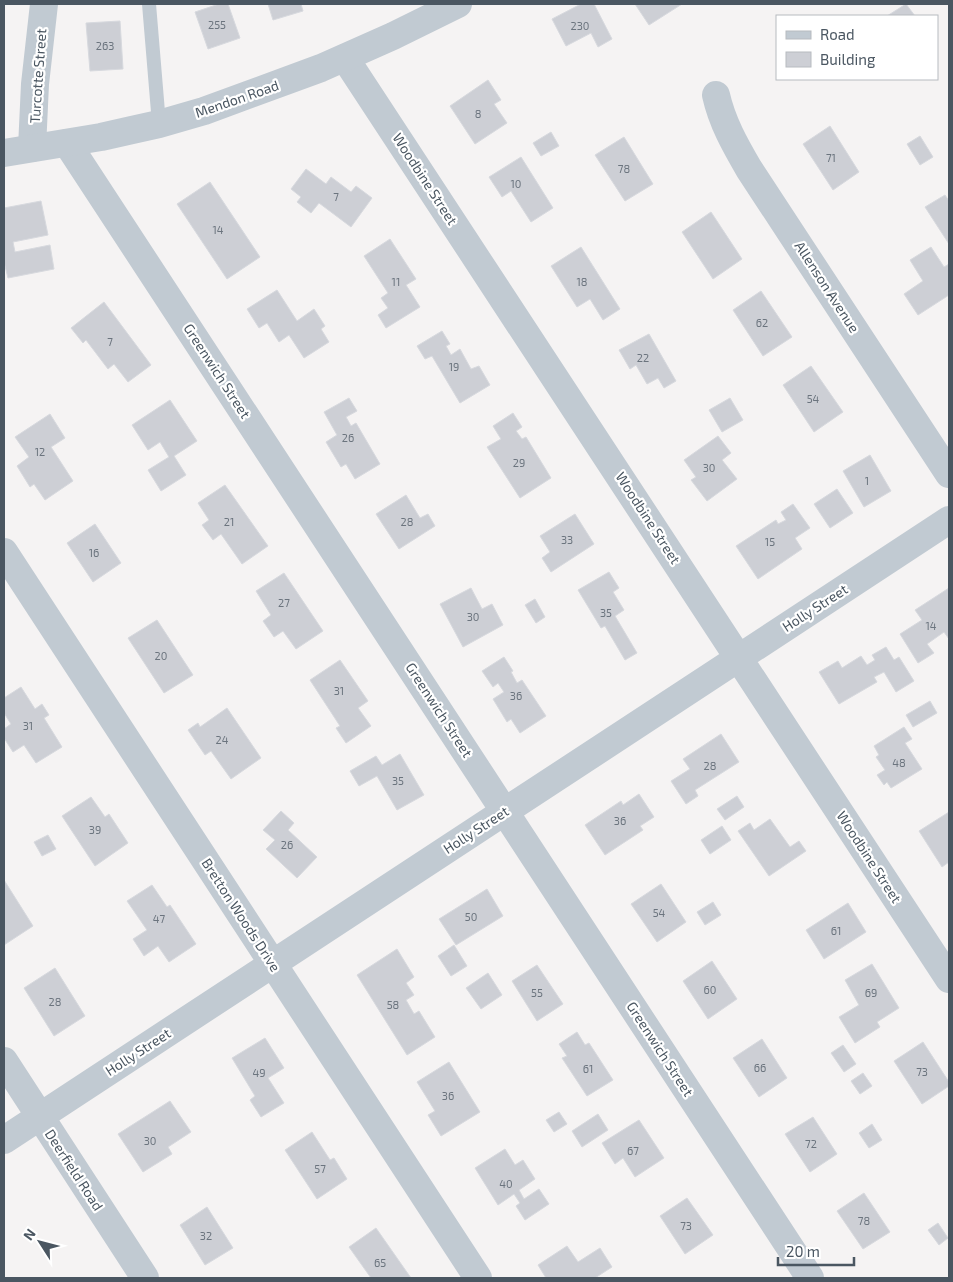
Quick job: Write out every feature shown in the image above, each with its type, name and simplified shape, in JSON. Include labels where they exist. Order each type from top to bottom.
[{"type":"street","name":"Turcotte Street","points":[[32,148],[35,84],[44,4]]},
{"type":"street","name":"Mendon Road","points":[[4,153],[101,137],[159,124],[204,111],[345,58],[458,4]]},
{"type":"street","name":"Woodbine Street","points":[[345,58],[949,979]]},
{"type":"street","name":"Allenson Avenue","points":[[716,95],[731,138],[749,169],[949,474]]},
{"type":"street","name":"Greenwich Street","points":[[67,143],[810,1278]]},
{"type":"street","name":"Holly Street","points":[[4,1140],[949,520]]},
{"type":"street","name":"Bretton Woods Drive","points":[[4,552],[478,1278]]},
{"type":"street","name":"Deerfield Road","points":[[4,1061],[145,1278]]},
{"type":"lane","points":[[149,4],[159,124]]},
{"type":"building","points":[[219,4],[228,4],[240,38],[208,49],[195,12]]},
{"type":"building","points":[[268,4],[301,4],[303,11],[273,20]]},
{"type":"building","points":[[581,4],[594,4],[612,39],[598,47],[591,33],[566,46],[552,19]]},
{"type":"building","points":[[635,4],[682,4],[649,25]]},
{"type":"building","points":[[906,4],[914,15],[889,15]]},
{"type":"building","points":[[120,21],[123,69],[90,71],[86,23]]},
{"type":"building","points":[[488,80],[501,100],[494,104],[507,123],[475,144],[450,106]]},
{"type":"building","points":[[830,126],[859,172],[833,190],[803,144]]},
{"type":"building","points":[[551,132],[559,146],[541,156],[533,143]]},
{"type":"building","points":[[920,136],[933,157],[920,165],[907,144]]},
{"type":"building","points":[[624,137],[653,184],[625,201],[595,155]]},
{"type":"building","points":[[521,157],[553,208],[531,222],[511,191],[502,197],[489,177]]},
{"type":"building","points":[[306,169],[326,184],[331,177],[351,192],[356,186],[372,198],[351,227],[319,203],[311,213],[297,202],[301,197],[291,189]]},
{"type":"building","points":[[210,182],[260,257],[227,279],[177,204]]},
{"type":"building","points":[[945,195],[949,201],[949,244],[925,207]]},
{"type":"building","points":[[41,201],[48,235],[13,242],[15,252],[50,245],[54,269],[8,278],[4,262],[4,208]]},
{"type":"building","points":[[711,212],[742,259],[713,279],[682,232]]},
{"type":"building","points":[[390,239],[416,279],[406,285],[420,307],[386,328],[378,315],[388,308],[381,298],[388,293],[364,256]]},
{"type":"building","points":[[581,247],[620,309],[603,320],[590,299],[577,307],[551,266]]},
{"type":"building","points":[[931,247],[944,267],[949,264],[949,295],[918,315],[904,294],[923,281],[910,260]]},
{"type":"building","points":[[277,290],[297,321],[314,309],[325,326],[321,329],[329,342],[304,358],[289,335],[279,342],[267,323],[259,328],[247,309]]},
{"type":"building","points":[[761,291],[792,337],[763,356],[733,310]]},
{"type":"building","points":[[104,302],[151,365],[128,382],[114,364],[108,369],[86,340],[83,343],[71,328]]},
{"type":"building","points":[[442,331],[450,344],[446,346],[451,355],[460,349],[471,369],[479,366],[490,385],[460,403],[432,356],[425,359],[417,346]]},
{"type":"building","points":[[649,334],[676,381],[664,388],[658,378],[647,384],[636,365],[630,369],[619,350]]},
{"type":"building","points":[[811,366],[843,412],[814,432],[783,385]]},
{"type":"building","points":[[349,398],[357,411],[346,417],[351,426],[356,423],[380,464],[355,479],[346,464],[341,467],[326,442],[337,435],[324,412]]},
{"type":"building","points":[[730,398],[743,420],[722,432],[709,410]]},
{"type":"building","points":[[170,400],[197,441],[174,456],[186,475],[161,491],[148,470],[169,457],[160,442],[148,450],[132,425]]},
{"type":"building","points":[[513,413],[522,427],[516,431],[522,439],[526,437],[551,478],[520,498],[487,447],[501,439],[493,426]]},
{"type":"building","points":[[50,414],[65,438],[51,447],[73,481],[45,500],[34,484],[30,487],[17,466],[29,457],[15,437]]},
{"type":"building","points":[[718,436],[731,453],[722,460],[737,479],[707,501],[691,480],[696,477],[684,460]]},
{"type":"building","points":[[870,455],[891,491],[864,507],[843,471]]},
{"type":"building","points":[[225,485],[268,546],[242,564],[221,534],[213,540],[202,525],[209,520],[198,503]]},
{"type":"building","points":[[837,489],[853,513],[830,528],[814,504]]},
{"type":"building","points":[[406,495],[420,518],[428,514],[435,526],[399,549],[376,514]]},
{"type":"building","points":[[793,504],[810,528],[795,538],[802,549],[758,579],[736,546],[776,520],[778,524],[786,520],[781,512]]},
{"type":"building","points":[[575,514],[594,544],[551,572],[542,558],[550,552],[540,536]]},
{"type":"building","points":[[95,524],[121,563],[93,582],[67,543]]},
{"type":"building","points":[[609,572],[619,588],[613,592],[624,610],[615,616],[637,653],[625,660],[605,626],[601,628],[578,590]]},
{"type":"building","points":[[284,573],[323,631],[296,649],[283,631],[274,637],[263,621],[271,615],[256,591]]},
{"type":"building","points":[[471,588],[482,609],[492,604],[503,625],[463,647],[440,604]]},
{"type":"building","points":[[949,588],[949,639],[944,632],[927,644],[934,653],[918,663],[900,634],[922,620],[915,610]]},
{"type":"building","points":[[535,599],[545,617],[536,623],[525,605]]},
{"type":"building","points":[[157,620],[193,675],[164,693],[128,638]]},
{"type":"building","points":[[886,647],[894,660],[899,657],[914,681],[896,692],[884,672],[874,677],[877,682],[839,704],[819,672],[838,661],[842,668],[861,656],[867,665],[875,660],[872,655]]},
{"type":"building","points":[[504,657],[513,671],[511,672],[517,683],[522,680],[546,716],[520,733],[511,719],[507,722],[493,699],[504,692],[498,683],[493,687],[482,671]]},
{"type":"building","points":[[340,660],[368,701],[358,708],[371,726],[346,743],[336,728],[340,726],[310,680]]},
{"type":"building","points":[[21,687],[35,709],[42,704],[49,715],[44,718],[62,747],[36,763],[24,745],[13,752],[4,738],[4,729],[11,724],[4,713],[4,698]]},
{"type":"building","points":[[930,701],[937,713],[913,727],[906,715]]},
{"type":"building","points":[[227,708],[261,758],[231,779],[211,751],[205,755],[188,730],[198,723],[200,727]]},
{"type":"building","points":[[904,727],[912,739],[905,743],[922,769],[891,788],[887,782],[884,785],[877,775],[885,770],[876,757],[879,755],[874,746]]},
{"type":"building","points":[[721,734],[739,762],[695,790],[698,796],[686,804],[671,781],[690,769],[683,759]]},
{"type":"building","points":[[400,754],[424,795],[397,810],[377,776],[359,786],[350,771],[376,756],[382,765]]},
{"type":"building","points":[[639,794],[654,817],[640,826],[643,830],[605,855],[585,825],[621,801],[623,805]]},
{"type":"building","points":[[737,796],[744,807],[725,820],[717,809]]},
{"type":"building","points":[[91,797],[105,817],[109,814],[128,843],[95,866],[62,816]]},
{"type":"building","points":[[281,811],[294,823],[288,830],[317,857],[297,878],[266,849],[275,840],[263,830]]},
{"type":"building","points":[[949,812],[949,862],[942,867],[919,831]]},
{"type":"building","points":[[770,819],[790,847],[799,841],[806,851],[769,876],[738,831],[750,823],[754,830]]},
{"type":"building","points":[[722,826],[731,840],[710,854],[701,840]]},
{"type":"building","points":[[48,835],[56,849],[42,856],[34,842]]},
{"type":"building","points":[[4,880],[33,926],[4,945]]},
{"type":"building","points":[[661,884],[686,922],[657,942],[631,904]]},
{"type":"building","points":[[152,885],[167,907],[170,905],[196,944],[169,962],[158,946],[144,956],[133,939],[147,930],[127,901]]},
{"type":"building","points":[[487,889],[503,916],[456,945],[439,919]]},
{"type":"building","points":[[713,902],[721,915],[705,925],[697,912]]},
{"type":"building","points":[[848,903],[866,932],[824,959],[806,930]]},
{"type":"building","points":[[454,945],[467,966],[451,976],[438,956]]},
{"type":"building","points":[[397,949],[414,977],[406,983],[414,995],[406,1000],[414,1014],[419,1011],[435,1037],[407,1055],[357,975]]},
{"type":"building","points":[[712,961],[737,999],[708,1019],[683,981]]},
{"type":"building","points":[[872,964],[899,1008],[877,1022],[880,1027],[855,1043],[839,1017],[859,1005],[845,980]]},
{"type":"building","points":[[537,965],[563,1004],[537,1021],[512,981]]},
{"type":"building","points":[[55,968],[85,1016],[54,1036],[24,988]]},
{"type":"building","points":[[488,973],[502,995],[481,1009],[466,988]]},
{"type":"building","points":[[577,1032],[585,1045],[589,1043],[613,1080],[587,1096],[562,1058],[567,1056],[559,1044]]},
{"type":"building","points":[[265,1038],[284,1068],[268,1078],[284,1103],[261,1117],[250,1100],[255,1096],[232,1058]]},
{"type":"building","points":[[762,1039],[787,1078],[759,1097],[733,1058]]},
{"type":"building","points":[[923,1042],[949,1082],[949,1086],[922,1104],[894,1061]]},
{"type":"building","points":[[843,1045],[856,1064],[844,1072],[831,1053]]},
{"type":"building","points":[[449,1062],[480,1112],[441,1136],[428,1115],[435,1111],[417,1082]]},
{"type":"building","points":[[863,1073],[872,1086],[860,1094],[851,1081]]},
{"type":"building","points":[[170,1101],[191,1132],[168,1147],[172,1154],[143,1172],[118,1134]]},
{"type":"building","points":[[559,1112],[567,1124],[554,1132],[546,1120]]},
{"type":"building","points":[[598,1114],[608,1130],[582,1147],[572,1131]]},
{"type":"building","points":[[813,1117],[837,1154],[810,1172],[785,1134]]},
{"type":"building","points":[[639,1120],[664,1158],[635,1177],[623,1158],[615,1164],[602,1143]]},
{"type":"building","points":[[872,1124],[882,1140],[869,1148],[859,1133]]},
{"type":"building","points":[[312,1132],[330,1160],[334,1158],[347,1179],[317,1199],[285,1150]]},
{"type":"building","points":[[505,1149],[515,1165],[523,1160],[535,1179],[519,1190],[524,1199],[539,1189],[549,1204],[525,1220],[516,1206],[520,1203],[514,1194],[498,1205],[475,1168]]},
{"type":"building","points":[[864,1193],[890,1232],[863,1249],[837,1211]]},
{"type":"building","points":[[687,1198],[713,1235],[685,1254],[660,1216]]},
{"type":"building","points":[[207,1207],[233,1248],[205,1265],[180,1225]]},
{"type":"building","points":[[938,1223],[948,1238],[939,1245],[928,1230]]},
{"type":"building","points":[[376,1228],[411,1278],[371,1278],[349,1247]]},
{"type":"building","points":[[567,1246],[578,1262],[600,1248],[612,1267],[595,1278],[546,1278],[538,1265]]}]
